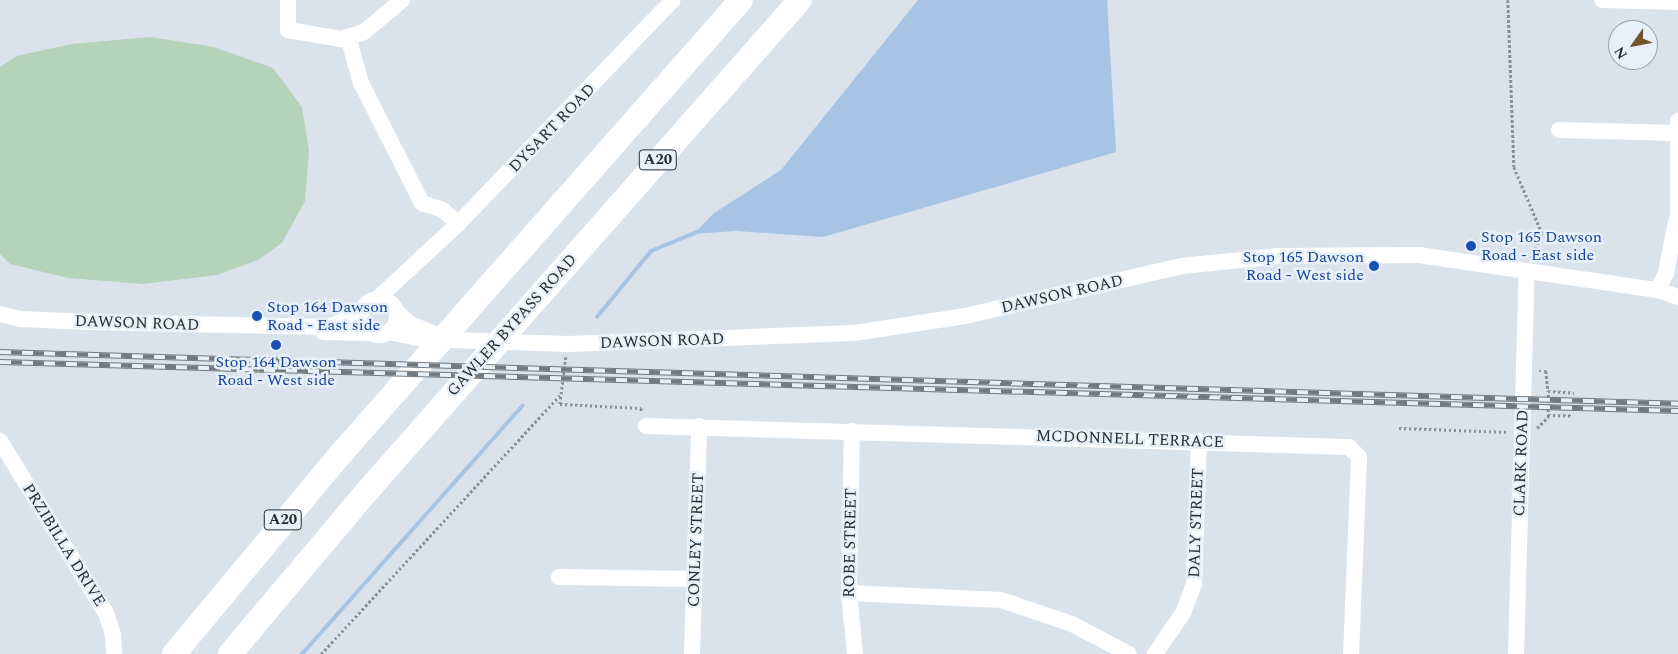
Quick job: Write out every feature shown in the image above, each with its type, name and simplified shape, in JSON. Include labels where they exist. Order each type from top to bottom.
[{"type":"highway","name":"A20","points":[[174,654],[397,390],[741,0]]},
{"type":"highway","name":"GAWLER BYPASS ROAD","points":[[230,654],[453,392],[800,0]]},
{"type":"street","points":[[288,0],[288,30],[348,36],[383,20],[402,0]]},
{"type":"street","name":"DYSART ROAD","points":[[377,299],[428,254],[458,224],[674,0]]},
{"type":"street","points":[[1602,0],[1678,2]]},
{"type":"street","points":[[348,36],[361,83],[422,203],[443,210],[458,224]]},
{"type":"street","points":[[1657,290],[1666,273],[1677,226],[1678,121]]},
{"type":"street","points":[[1559,130],[1678,132]]},
{"type":"street","name":"DYSART ROAD","points":[[395,310],[403,284],[428,254]]},
{"type":"street","name":"DAWSON ROAD","points":[[388,332],[424,339],[444,338],[568,344],[854,333],[965,316],[1182,266],[1278,256],[1419,255],[1657,290],[1678,297]]},
{"type":"street","name":"CLARK ROAD","points":[[1516,654],[1528,361],[1527,272]]},
{"type":"street","points":[[377,299],[395,310],[396,322],[388,332],[370,333],[362,324],[361,314],[368,303],[377,299]]},
{"type":"street","name":"DAWSON ROAD","points":[[395,310],[410,324],[444,338]]},
{"type":"street","name":"DAWSON ROAD","points":[[0,314],[20,319],[328,327],[361,314]]},
{"type":"street","name":"DAWSON ROAD","points":[[274,327],[353,335],[370,333]]},
{"type":"street","name":"MCDONNELL TERRACE","points":[[646,426],[699,426],[1343,446],[1355,451],[1359,457],[1351,654]]},
{"type":"street","name":"CONLEY STREET","points":[[692,654],[699,426]]},
{"type":"street","name":"ROBE STREET","points":[[852,431],[849,593],[855,654]]},
{"type":"street","name":"PRZIBILLA DRIVE","points":[[0,441],[106,613],[113,634],[114,654]]},
{"type":"street","name":"DALY STREET","points":[[1155,654],[1183,613],[1194,584],[1199,441]]},
{"type":"street","points":[[559,577],[694,579]]},
{"type":"street","points":[[849,593],[1001,600],[1072,624],[1129,654]]},
{"type":"path","points":[[1508,0],[1514,167],[1542,234],[1527,272]]},
{"type":"path","points":[[568,344],[560,404],[641,408],[646,426]]},
{"type":"path","points":[[1528,361],[1546,371],[1548,391],[1548,416],[1532,433]]},
{"type":"path","points":[[1548,391],[1574,393]]},
{"type":"path","points":[[321,654],[560,395]]},
{"type":"path","points":[[1548,416],[1573,416]]},
{"type":"path","points":[[1399,428],[1513,433]]},
{"type":"green space","points":[[150,37],[214,47],[273,68],[302,107],[309,151],[305,201],[282,243],[258,260],[217,275],[143,284],[68,278],[10,264],[0,254],[0,67],[17,56],[71,44]]},
{"type":"water","points":[[918,0],[1107,0],[1116,152],[823,237],[736,231],[694,234],[714,213],[781,170]]},
{"type":"waterway","points":[[597,317],[651,251],[697,232]]},
{"type":"waterway","points":[[302,654],[522,406]]},
{"type":"railway","points":[[0,352],[1678,404]]},
{"type":"railway","points":[[0,362],[1678,411]]},
{"type":"place","name":"Stop 165 Dawson Road - East side","points":[[1471,246]]},
{"type":"place","name":"Stop 165 Dawson Road - West side","points":[[1374,266]]},
{"type":"place","name":"Stop 164 Dawson Road - East side","points":[[257,316]]},
{"type":"place","name":"Stop 164 Dawson Road - West side","points":[[276,345]]}]
